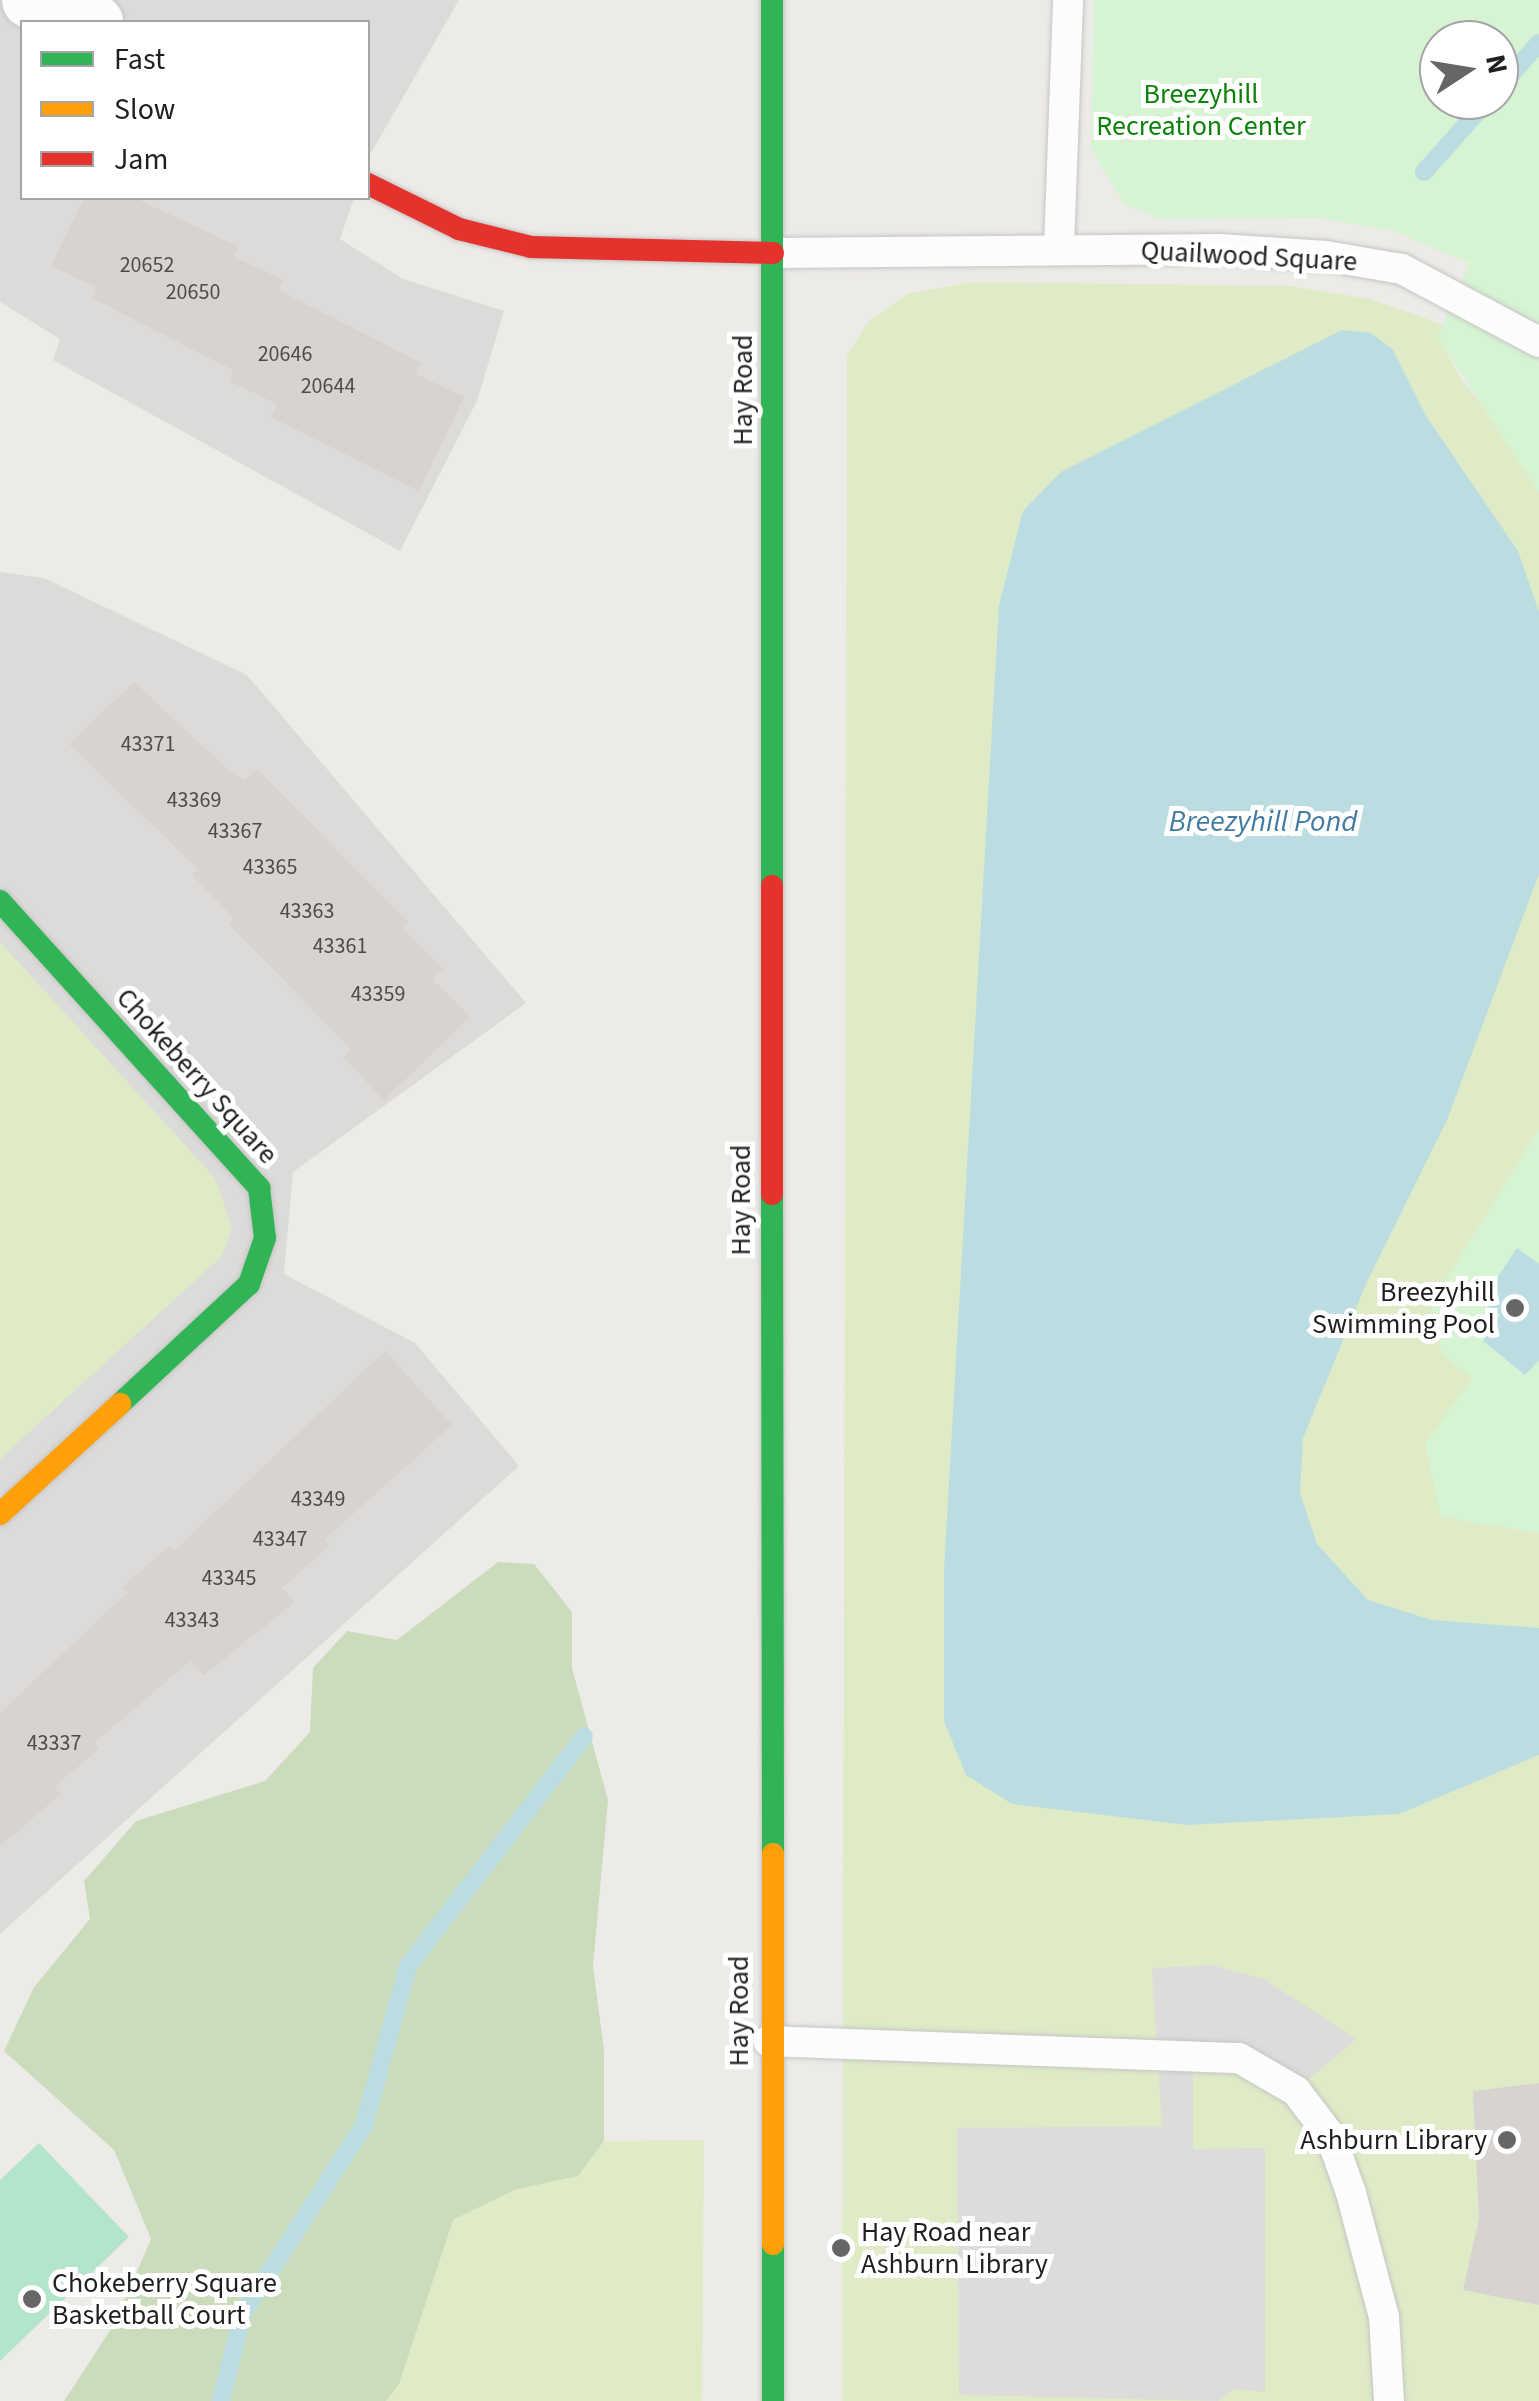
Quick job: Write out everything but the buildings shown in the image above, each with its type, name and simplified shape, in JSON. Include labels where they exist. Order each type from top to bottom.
[{"type":"street","points":[[28,0],[89,20]]},
{"type":"street","name":"Hay Road","points":[[772,0],[768,2040],[773,2401]]},
{"type":"street","points":[[370,185],[459,229],[531,248],[773,253]]},
{"type":"street","name":"Chokeberry Square","points":[[0,901],[259,1188],[264,1238],[249,1284],[0,1514]]},
{"type":"lane","points":[[1060,248],[1068,0]]},
{"type":"lane","name":"Quailwood Square","points":[[773,253],[1220,249],[1402,269],[1539,342]]},
{"type":"lane","points":[[768,2040],[1239,2058],[1296,2090],[1330,2137],[1352,2193],[1384,2317],[1388,2401]]},
{"type":"shaded area","points":[[0,0],[459,0],[370,155],[370,20],[20,20],[20,200],[353,200],[340,239],[403,279],[504,311],[477,401],[400,551],[53,360],[60,339],[0,302]]},
{"type":"shaded area","points":[[0,572],[44,578],[247,675],[526,1003],[293,1172],[284,1274],[415,1343],[519,1466],[0,1934]]},
{"type":"shaded area","points":[[1212,1965],[1264,1979],[1356,2039],[1296,2091],[1193,2059],[1193,2149],[1265,2148],[1265,2392],[1233,2389],[1218,2401],[959,2395],[957,2128],[1162,2126],[1152,1968]]},
{"type":"green space","name":"Breezyhill Recreation Center","points":[[1094,0],[1539,0],[1539,493],[1438,338],[1469,263],[1390,230],[1317,218],[1160,219],[1124,204],[1091,149]]},
{"type":"green space","points":[[971,282],[1291,286],[1370,299],[1444,325],[1439,339],[1461,379],[1518,451],[1539,493],[1539,1129],[1431,1304],[1472,1378],[1442,1517],[1539,1533],[1539,2401],[842,2401],[847,356],[867,323],[907,294]]},
{"type":"green space","points":[[0,942],[215,1178],[232,1228],[222,1256],[0,1459]]},
{"type":"green space","points":[[1539,1129],[1539,1533],[1441,1517],[1425,1444],[1472,1378],[1442,1354],[1431,1304]]},
{"type":"green space","points":[[498,1562],[534,1564],[572,1612],[572,1668],[608,1800],[593,1967],[604,2050],[604,2141],[578,2176],[514,2190],[453,2220],[399,2384],[386,2401],[64,2401],[113,2326],[151,2239],[114,2150],[4,2051],[34,1987],[90,1919],[84,1881],[136,1821],[265,1781],[310,1732],[313,1668],[347,1631],[397,1640]]},
{"type":"green space","points":[[704,2140],[702,2401],[386,2401],[399,2383],[453,2220],[514,2190],[578,2176],[604,2141]]},
{"type":"green space","name":"Chokeberry Square Basketball Court","points":[[39,2143],[129,2237],[0,2361],[0,2180]]},
{"type":"water","name":"Breezyhill Pond","points":[[1342,330],[1371,333],[1393,350],[1426,416],[1518,551],[1539,612],[1539,874],[1447,1120],[1366,1284],[1303,1438],[1300,1493],[1317,1544],[1368,1600],[1432,1620],[1539,1628],[1539,1755],[1399,1814],[1187,1825],[1012,1804],[966,1775],[944,1721],[944,1570],[999,605],[1023,511],[1061,472]]},
{"type":"water","name":"Breezyhill Swimming Pool","points":[[1517,1248],[1539,1264],[1539,1360],[1525,1375],[1483,1341],[1500,1315],[1482,1301]]},
{"type":"waterway","points":[[1519,66],[1539,43]]},
{"type":"waterway","points":[[1424,172],[1470,120]]},
{"type":"waterway","points":[[221,2401],[243,2313],[364,2125],[408,1966],[584,1737]]},
{"type":"traffic: fast","points":[[772,0],[772,886]]},
{"type":"traffic: fast","points":[[0,901],[259,1188],[265,1238],[249,1284],[120,1404]]},
{"type":"traffic: fast","points":[[772,1194],[773,1854]]},
{"type":"traffic: fast","points":[[773,2244],[773,2401]]},
{"type":"traffic: slow","points":[[0,1514],[120,1404]]},
{"type":"traffic: slow","points":[[773,1854],[773,2244]]},
{"type":"traffic: jam","points":[[370,185],[459,229],[531,247],[773,253]]},
{"type":"traffic: jam","points":[[772,886],[772,1194]]},
{"type":"place","name":"Breezyhill Swimming Pool","points":[[1515,1308]]},
{"type":"place","name":"Ashburn Library","points":[[1507,2140]]},
{"type":"place","name":"Hay Road near Ashburn Library","points":[[841,2248]]},
{"type":"place","name":"Chokeberry Square Basketball Court","points":[[32,2299]]}]
